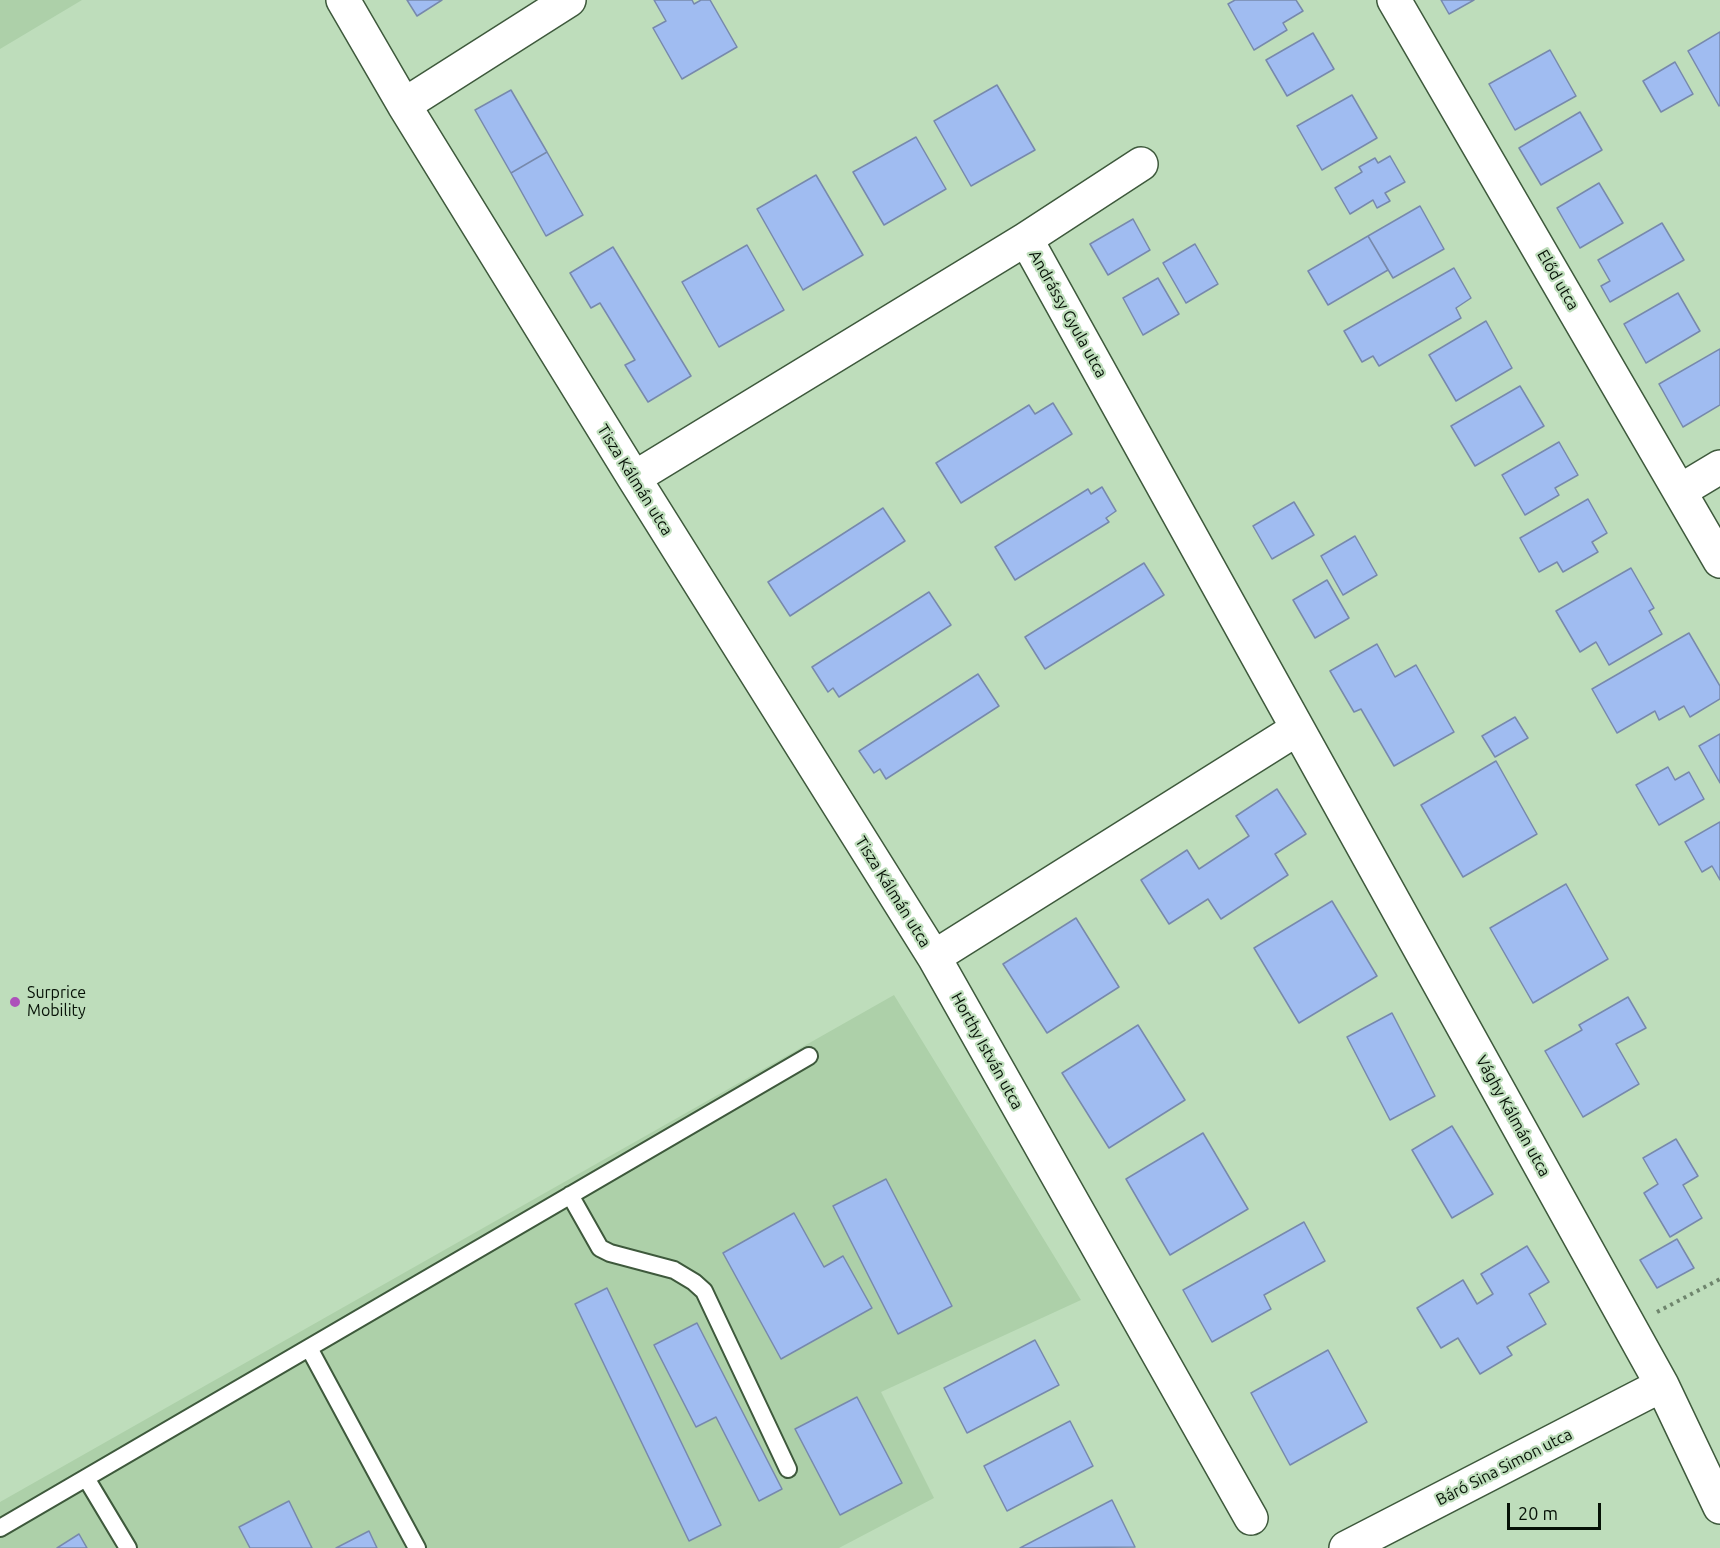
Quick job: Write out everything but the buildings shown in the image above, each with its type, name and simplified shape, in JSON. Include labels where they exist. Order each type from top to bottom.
[{"type":"street","name":"Tisza Kálmán utca","points":[[343,0],[404,105],[634,478],[934,957]]},
{"type":"street","points":[[404,105],[569,0]]},
{"type":"street","name":"Előd utca","points":[[1394,0],[1720,561]]},
{"type":"street","points":[[1026,239],[1141,164]]},
{"type":"street","name":"Andrássy Gyula utca","points":[[634,478],[1026,239],[1298,729]]},
{"type":"street","points":[[1680,490],[1720,467]]},
{"type":"street","points":[[934,957],[1298,729]]},
{"type":"street","name":"Vághy Kálmán utca","points":[[1298,729],[1662,1385],[1720,1508]]},
{"type":"street","name":"Horthy István utca","points":[[934,957],[1251,1518]]},
{"type":"street","name":"Báró Sina Simon utca","points":[[1346,1548],[1662,1385]]},
{"type":"lane","points":[[0,1528],[809,1056]]},
{"type":"lane","points":[[570,1196],[600,1248],[610,1253],[674,1270],[704,1291],[788,1469]]},
{"type":"lane","points":[[309,1348],[417,1548]]},
{"type":"lane","points":[[86,1478],[128,1548]]},
{"type":"path","points":[[1629,1326],[1720,1279]]},
{"type":"shaded area","points":[[0,0],[82,0],[0,49]]},
{"type":"shaded area","points":[[894,995],[1081,1300],[881,1392],[934,1498],[839,1548],[0,1548],[0,1502]]},
{"type":"place","name":"Surprice Mobility","points":[[15,1002]]}]
